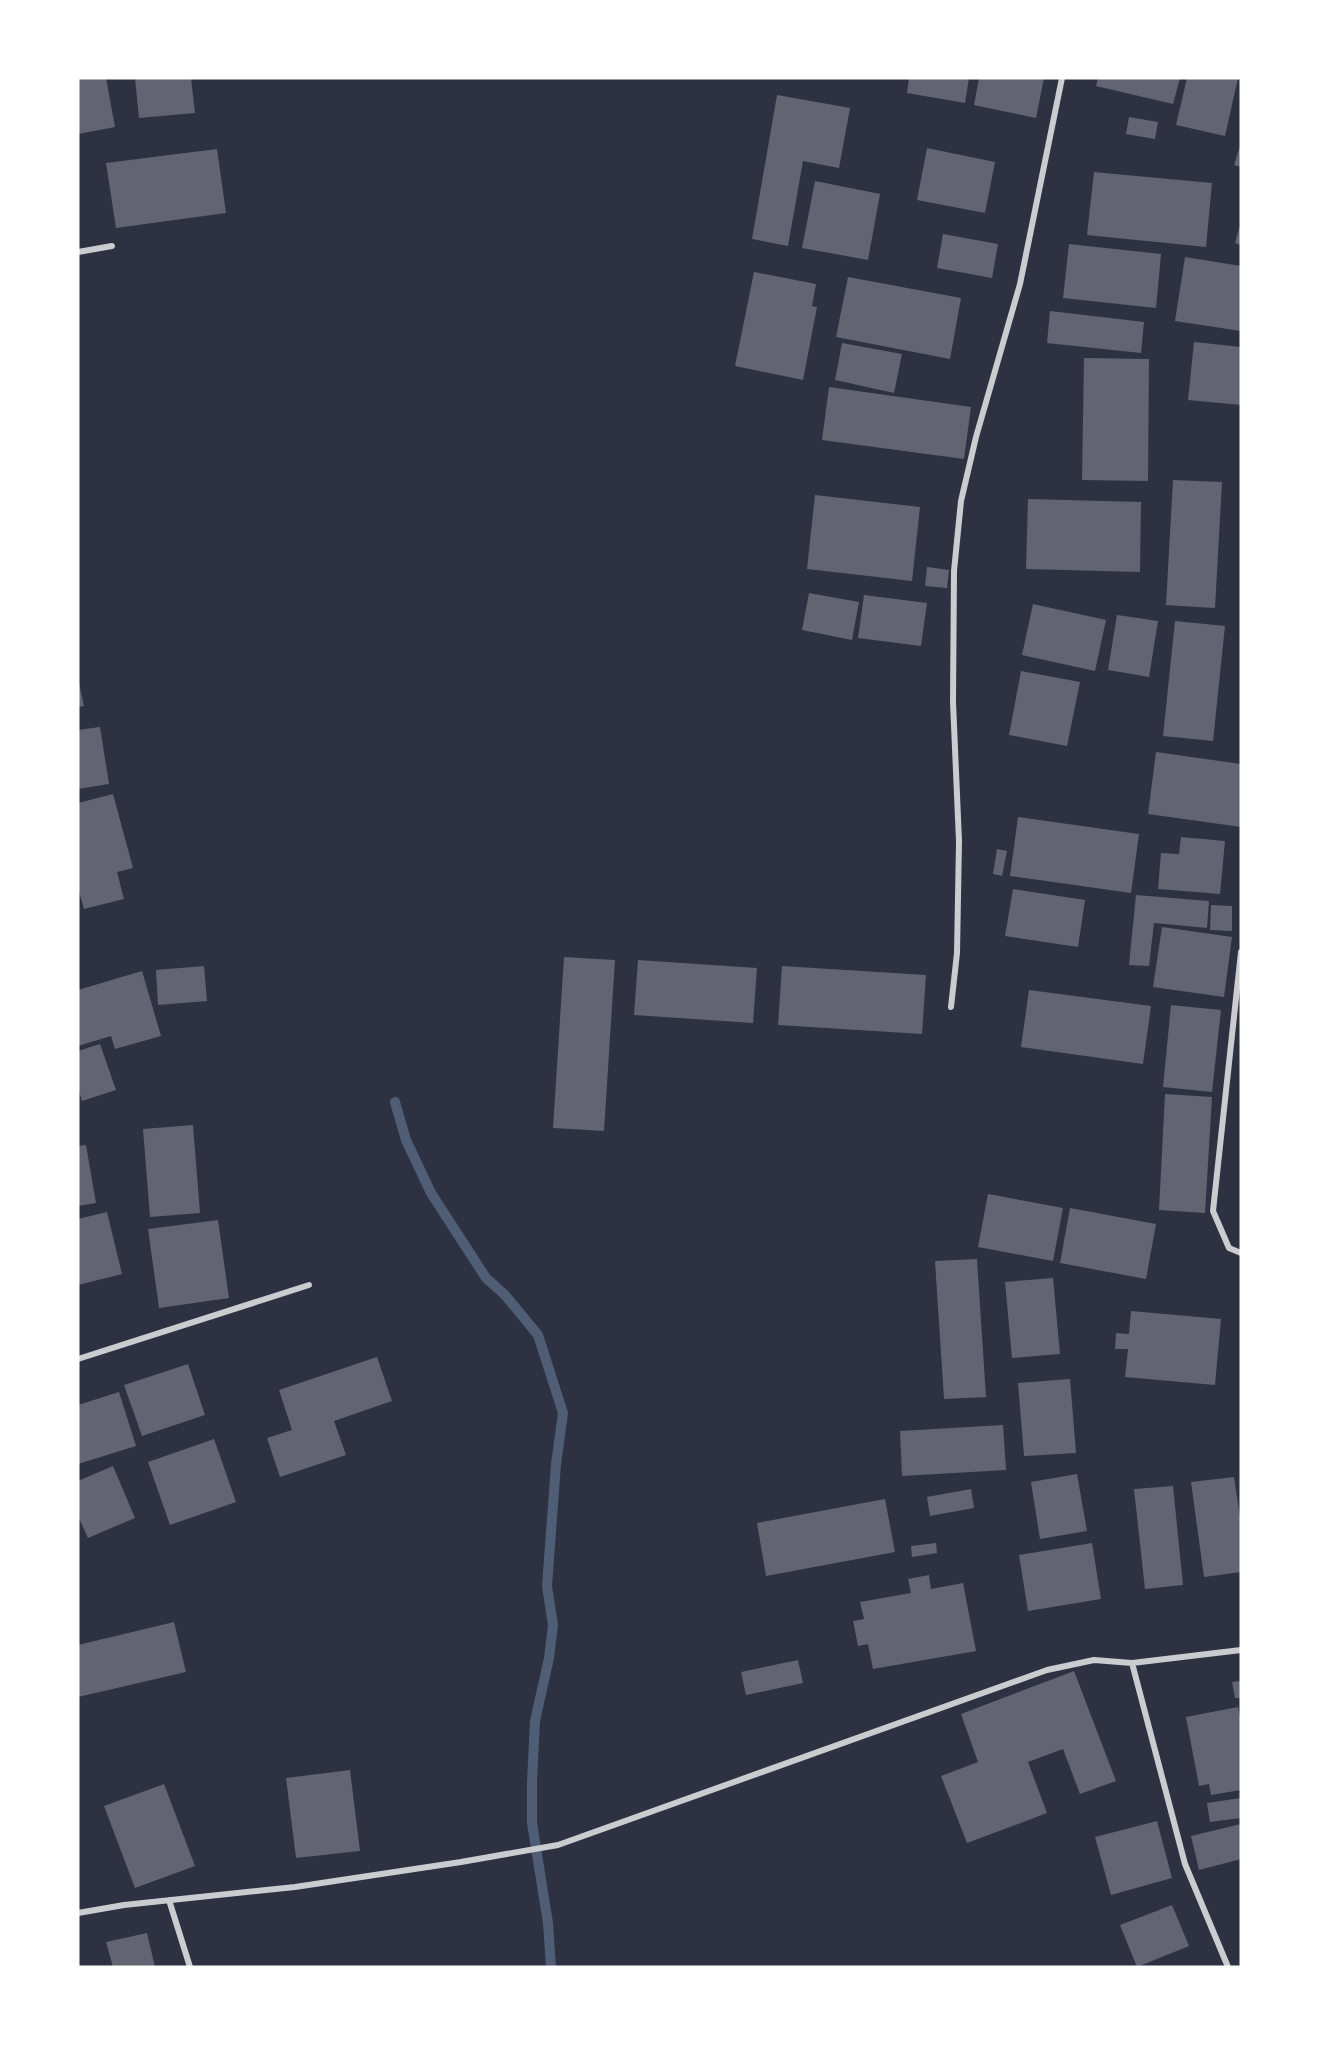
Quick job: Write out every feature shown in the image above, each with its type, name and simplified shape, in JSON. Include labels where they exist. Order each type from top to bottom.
[{"type":"street","points":[[951,1007],[957,953],[959,841],[953,690],[954,571],[961,501],[976,437],[1020,284],[1062,78]]},
{"type":"street","points":[[78,252],[112,246]]},
{"type":"street","points":[[1241,952],[1213,1211],[1228,1248],[1241,1253]]},
{"type":"street","points":[[78,1359],[309,1285]]},
{"type":"street","points":[[78,1913],[124,1905],[295,1887],[558,1845],[1047,1670],[1094,1660],[1132,1663],[1241,1650]]},
{"type":"street","points":[[1132,1663],[1185,1864],[1228,1967]]},
{"type":"street","points":[[169,1900],[190,1967]]},
{"type":"building","points":[[78,78],[106,78],[115,127],[78,134]]},
{"type":"building","points":[[135,78],[191,78],[195,113],[139,118]]},
{"type":"building","points":[[909,78],[969,78],[965,103],[907,93]]},
{"type":"building","points":[[979,78],[1044,78],[1036,118],[974,105]]},
{"type":"building","points":[[1098,78],[1180,78],[1173,104],[1096,86]]},
{"type":"building","points":[[1187,78],[1238,78],[1225,136],[1176,125]]},
{"type":"building","points":[[777,95],[850,108],[839,168],[803,161],[788,246],[752,239]]},
{"type":"building","points":[[1129,117],[1158,122],[1155,139],[1126,134]]},
{"type":"building","points":[[1241,143],[1241,167],[1234,165]]},
{"type":"building","points":[[927,148],[995,162],[985,213],[917,200]]},
{"type":"building","points":[[217,149],[226,213],[116,228],[106,163]]},
{"type":"building","points":[[1094,172],[1212,183],[1206,247],[1087,235]]},
{"type":"building","points":[[815,181],[880,194],[868,260],[802,248]]},
{"type":"building","points":[[1241,222],[1241,245],[1235,243]]},
{"type":"building","points":[[943,234],[998,244],[992,278],[937,268]]},
{"type":"building","points":[[1069,244],[1161,254],[1156,308],[1063,298]]},
{"type":"building","points":[[1185,257],[1241,266],[1241,331],[1175,321]]},
{"type":"building","points":[[754,272],[816,284],[812,306],[817,307],[803,380],[735,366]]},
{"type":"building","points":[[848,277],[961,298],[950,359],[836,337]]},
{"type":"building","points":[[1050,311],[1144,322],[1141,353],[1047,343]]},
{"type":"building","points":[[1194,342],[1241,347],[1241,405],[1188,400]]},
{"type":"building","points":[[842,343],[902,354],[894,393],[835,380]]},
{"type":"building","points":[[1084,358],[1149,359],[1148,481],[1082,480]]},
{"type":"building","points":[[829,387],[971,407],[964,459],[822,440]]},
{"type":"building","points":[[1173,480],[1222,482],[1215,608],[1166,605]]},
{"type":"building","points":[[815,495],[920,507],[912,581],[807,569]]},
{"type":"building","points":[[1028,499],[1141,502],[1140,572],[1026,569]]},
{"type":"building","points":[[927,567],[949,570],[947,588],[925,586]]},
{"type":"building","points":[[809,593],[859,602],[852,640],[802,630]]},
{"type":"building","points":[[864,595],[927,603],[921,646],[858,638]]},
{"type":"building","points":[[1033,604],[1106,620],[1095,671],[1022,655]]},
{"type":"building","points":[[1117,615],[1158,621],[1149,677],[1108,670]]},
{"type":"building","points":[[1175,621],[1225,626],[1213,741],[1163,736]]},
{"type":"building","points":[[1021,671],[1080,682],[1067,746],[1009,735]]},
{"type":"building","points":[[78,684],[84,706],[78,707]]},
{"type":"building","points":[[100,727],[109,784],[78,789],[78,730]]},
{"type":"building","points":[[1156,752],[1241,764],[1241,827],[1148,814]]},
{"type":"building","points":[[113,794],[133,868],[117,872],[124,899],[84,909],[78,888],[78,803]]},
{"type":"building","points":[[1018,817],[1139,834],[1131,893],[1010,876]]},
{"type":"building","points":[[1181,837],[1225,841],[1220,894],[1158,889],[1161,853],[1179,854]]},
{"type":"building","points":[[997,849],[1007,851],[1002,876],[993,874]]},
{"type":"building","points":[[1013,889],[1085,900],[1078,947],[1005,936]]},
{"type":"building","points":[[1136,895],[1209,901],[1207,928],[1154,923],[1149,966],[1129,965]]},
{"type":"building","points":[[1211,905],[1232,906],[1232,931],[1210,930]]},
{"type":"building","points":[[1162,927],[1232,937],[1224,997],[1153,987]]},
{"type":"building","points":[[564,957],[615,960],[604,1131],[553,1128]]},
{"type":"building","points":[[638,960],[757,968],[753,1023],[634,1015]]},
{"type":"building","points":[[204,966],[207,1001],[158,1005],[156,970]]},
{"type":"building","points":[[782,966],[926,975],[922,1034],[778,1025]]},
{"type":"building","points":[[142,971],[161,1036],[115,1049],[111,1036],[78,1046],[78,990]]},
{"type":"building","points":[[1029,990],[1151,1006],[1143,1064],[1021,1047]]},
{"type":"building","points":[[1171,1005],[1221,1010],[1212,1092],[1163,1087]]},
{"type":"building","points":[[100,1044],[116,1090],[82,1101],[78,1088],[78,1051]]},
{"type":"building","points":[[1165,1094],[1212,1097],[1205,1213],[1159,1210]]},
{"type":"building","points":[[193,1125],[200,1213],[150,1217],[143,1129]]},
{"type":"building","points":[[86,1145],[96,1203],[78,1206],[78,1146]]},
{"type":"building","points":[[988,1194],[1063,1208],[1053,1261],[978,1247]]},
{"type":"building","points":[[1070,1208],[1156,1224],[1146,1279],[1060,1263]]},
{"type":"building","points":[[107,1212],[122,1274],[78,1285],[78,1219]]},
{"type":"building","points":[[218,1220],[229,1298],[159,1308],[148,1229]]},
{"type":"building","points":[[977,1259],[986,1397],[944,1399],[935,1261]]},
{"type":"building","points":[[1053,1278],[1060,1354],[1012,1358],[1005,1282]]},
{"type":"building","points":[[1131,1311],[1221,1319],[1215,1385],[1125,1377],[1128,1349],[1115,1349],[1116,1333],[1129,1334]]},
{"type":"building","points":[[377,1357],[392,1401],[334,1421],[346,1455],[280,1477],[267,1438],[292,1430],[279,1390]]},
{"type":"building","points":[[188,1364],[205,1415],[142,1436],[124,1385]]},
{"type":"building","points":[[1070,1379],[1076,1453],[1024,1456],[1018,1383]]},
{"type":"building","points":[[119,1392],[136,1446],[78,1464],[78,1405]]},
{"type":"building","points":[[1003,1425],[1006,1470],[902,1476],[900,1431]]},
{"type":"building","points":[[214,1439],[236,1502],[170,1525],[148,1462]]},
{"type":"building","points":[[113,1466],[135,1518],[88,1538],[78,1516],[78,1481]]},
{"type":"building","points":[[1077,1474],[1087,1531],[1040,1539],[1031,1482]]},
{"type":"building","points":[[1234,1477],[1241,1524],[1241,1572],[1204,1577],[1191,1482]]},
{"type":"building","points":[[1173,1486],[1183,1585],[1145,1589],[1134,1489]]},
{"type":"building","points":[[971,1489],[974,1508],[930,1516],[927,1497]]},
{"type":"building","points":[[885,1499],[895,1552],[766,1576],[757,1523]]},
{"type":"building","points":[[936,1543],[937,1553],[912,1557],[911,1546]]},
{"type":"building","points":[[1092,1543],[1101,1599],[1028,1611],[1019,1555]]},
{"type":"building","points":[[929,1575],[931,1589],[963,1583],[976,1651],[873,1669],[868,1644],[858,1646],[853,1621],[864,1619],[860,1602],[911,1593],[908,1579]]},
{"type":"building","points":[[174,1622],[186,1672],[78,1697],[78,1645]]},
{"type":"building","points":[[798,1660],[803,1683],[746,1695],[741,1672]]},
{"type":"building","points":[[1074,1671],[1116,1781],[1080,1794],[1063,1749],[1028,1762],[1047,1813],[967,1843],[941,1776],[978,1762],[961,1714]]},
{"type":"building","points":[[1241,1681],[1241,1698],[1235,1698],[1232,1682]]},
{"type":"building","points":[[1238,1707],[1241,1722],[1241,1790],[1211,1795],[1209,1784],[1199,1786],[1186,1717]]},
{"type":"building","points":[[350,1770],[360,1851],[296,1858],[286,1778]]},
{"type":"building","points":[[164,1784],[195,1866],[135,1888],[104,1806]]},
{"type":"building","points":[[1241,1798],[1241,1818],[1210,1822],[1207,1803]]},
{"type":"building","points":[[1157,1821],[1172,1878],[1111,1895],[1095,1837]]},
{"type":"building","points":[[1241,1824],[1241,1859],[1199,1870],[1191,1836]]},
{"type":"building","points":[[1172,1905],[1189,1946],[1137,1967],[1120,1925]]},
{"type":"building","points":[[147,1933],[155,1967],[113,1967],[106,1942]]},
{"type":"waterway","points":[[395,1102],[406,1140],[431,1193],[486,1278],[505,1295],[538,1335],[563,1413],[556,1464],[547,1586],[553,1625],[549,1658],[535,1721],[532,1782],[532,1823],[548,1923],[551,1967]]}]
